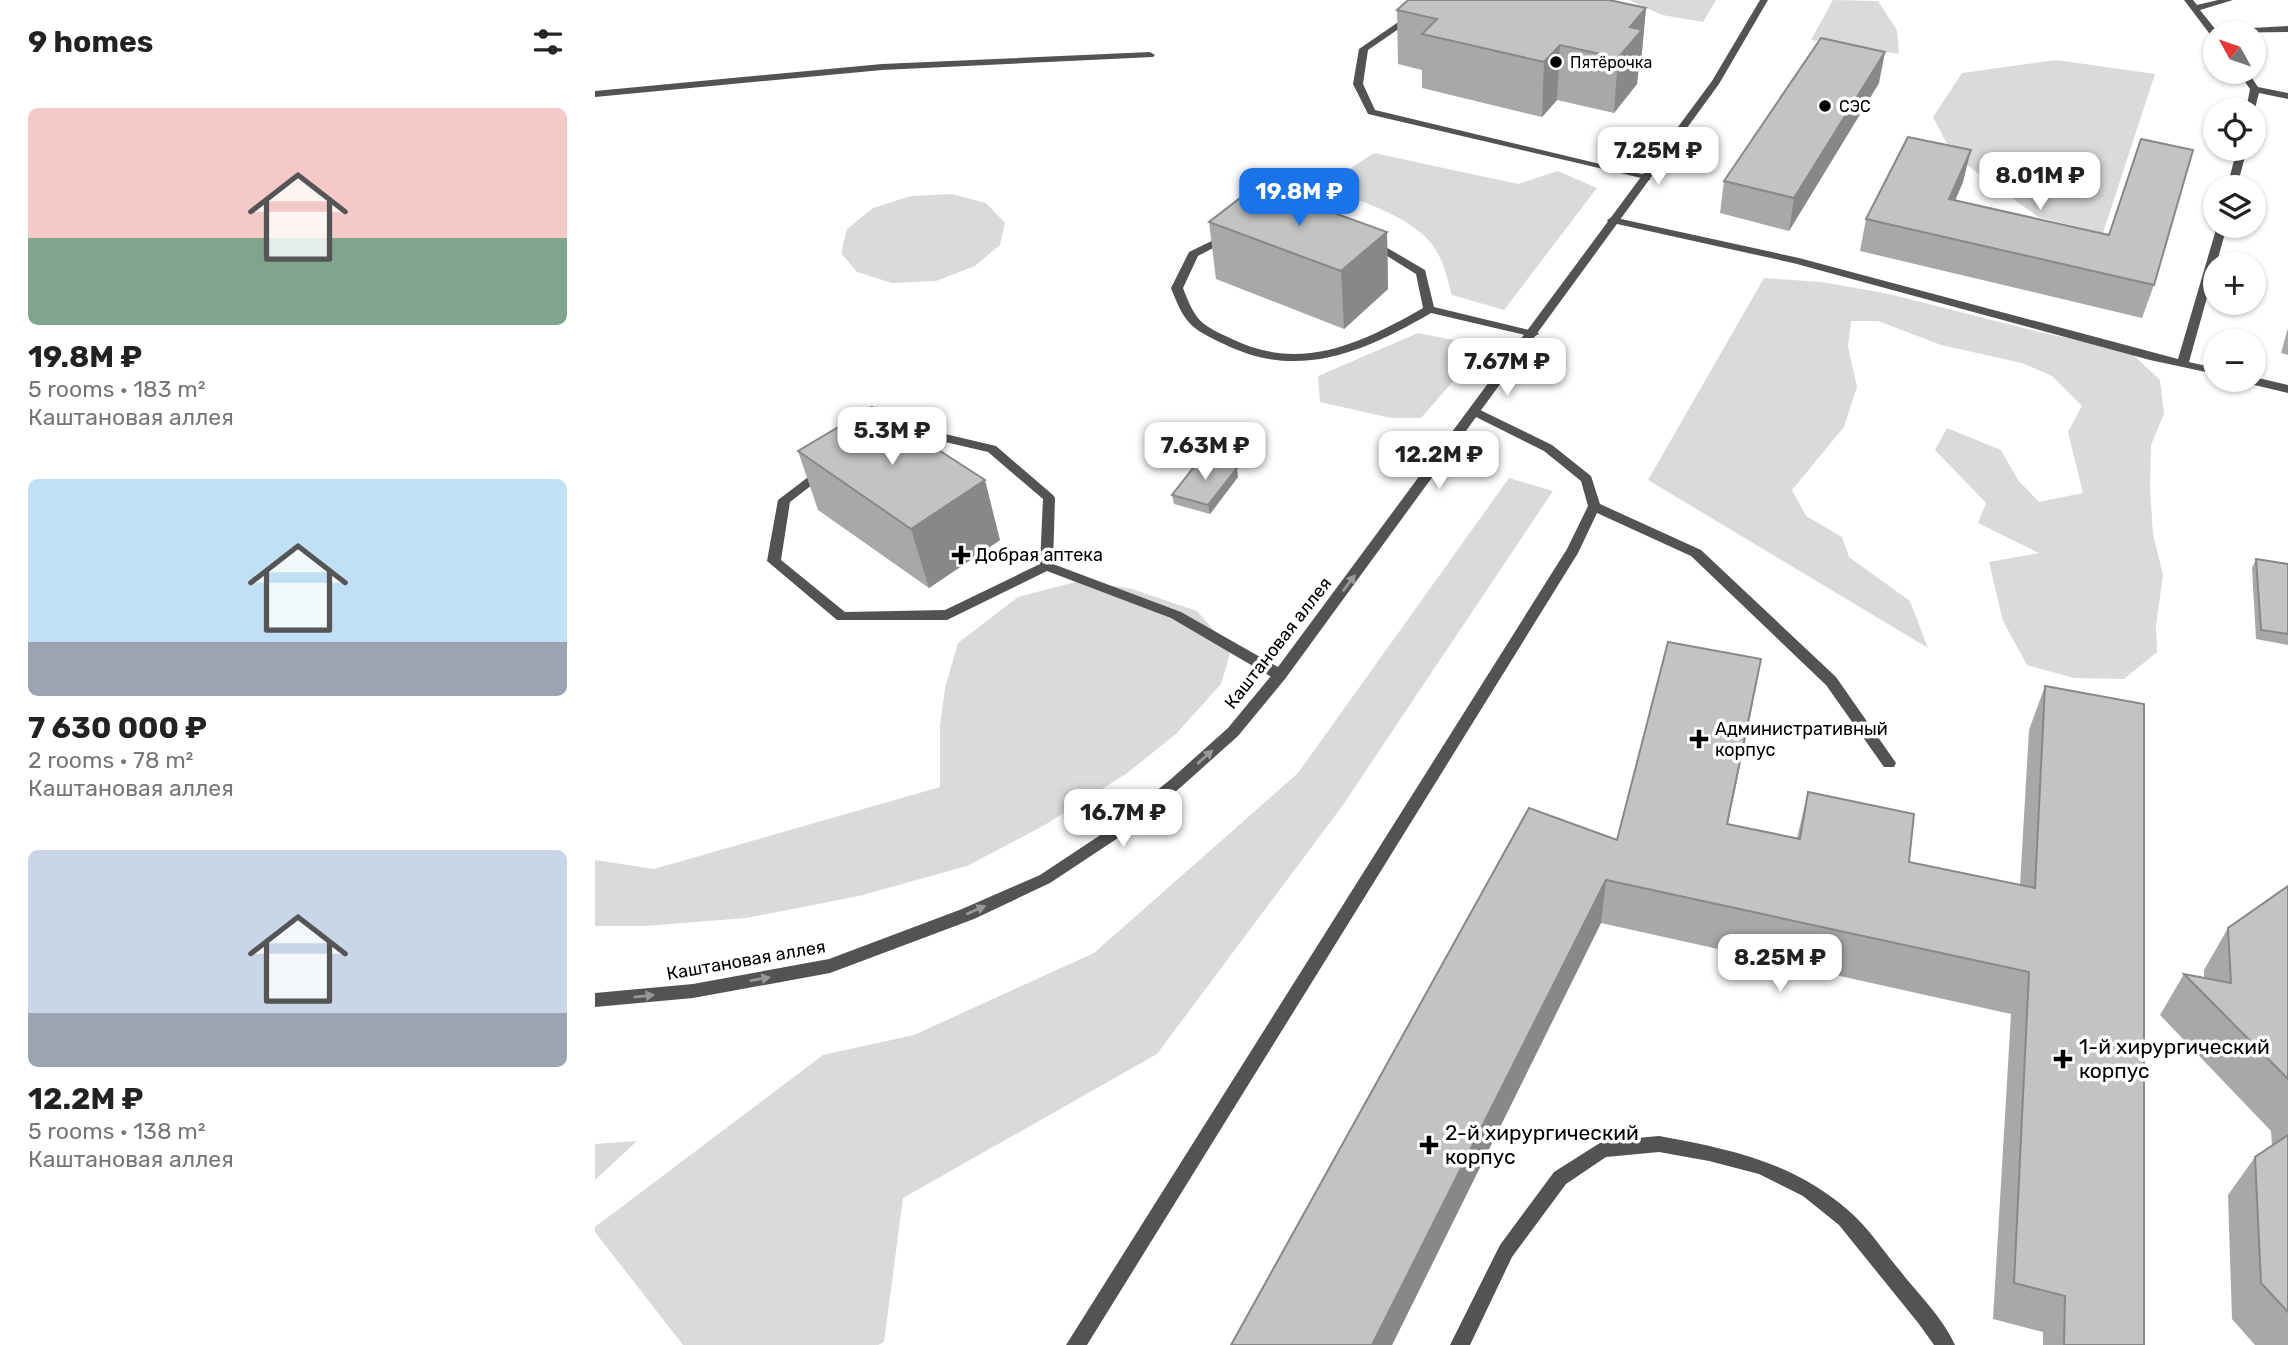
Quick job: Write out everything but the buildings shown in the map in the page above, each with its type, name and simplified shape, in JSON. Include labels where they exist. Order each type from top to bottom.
[{"type":"street","name":"Каштановая аллея","points":[[595,1000],[693,991],[830,966],[968,914],[1045,879],[1113,834],[1176,783],[1233,732],[1280,675],[1414,497],[1612,220],[1716,82],[1764,0]]},
{"type":"street","points":[[2188,0],[2206,21]]},
{"type":"street","points":[[2196,8],[2229,0]]},
{"type":"street","points":[[1425,13],[1414,14],[1364,49],[1358,84],[1371,112],[1646,178]]},
{"type":"street","points":[[2266,31],[2288,29]]},
{"type":"street","points":[[595,94],[883,67],[1150,55]]},
{"type":"street","points":[[2251,84],[2255,89],[2288,96]]},
{"type":"street","points":[[2253,98],[2255,89]]},
{"type":"street","points":[[1612,220],[1795,260],[2203,368]]},
{"type":"street","points":[[1235,232],[1193,254],[1177,288],[1191,320],[1236,348],[1293,361],[1352,349],[1397,329],[1429,309],[1533,334]]},
{"type":"street","points":[[1356,236],[1368,240],[1421,272],[1429,309]]},
{"type":"street","points":[[2183,363],[2219,238]]},
{"type":"street","points":[[2266,384],[2288,389]]},
{"type":"street","points":[[1076,1345],[1573,550],[1594,506],[1587,479],[1548,448],[1476,412]]},
{"type":"street","points":[[881,442],[928,434],[992,449],[1049,498],[1046,566]]},
{"type":"street","points":[[837,462],[784,500],[774,561],[842,617],[947,615],[1046,566],[1177,615],[1280,675]]},
{"type":"street","points":[[1594,506],[1696,553],[1831,681],[1889,764]]},
{"type":"street","points":[[1460,1345],[1506,1251],[1560,1178],[1603,1149],[1659,1144],[1709,1153],[1762,1167],[1809,1190],[1845,1219],[1926,1317],[1945,1345]]},
{"type":"shaded area","points":[[1629,0],[1716,0],[1703,22],[1662,15]]},
{"type":"shaded area","points":[[1833,0],[1878,1],[1897,30],[1899,54],[1811,40]]},
{"type":"shaded area","points":[[2056,60],[2155,74],[2103,233],[2038,217],[1953,155],[1933,117],[1962,73]]},
{"type":"shaded area","points":[[1374,153],[1518,184],[1558,171],[1597,188],[1504,310],[1452,295],[1438,254],[1429,241],[1403,220],[1322,187]]},
{"type":"shaded area","points":[[952,194],[986,203],[1005,223],[1000,245],[975,266],[936,281],[892,283],[857,272],[841,253],[847,229],[873,208],[911,196]]},
{"type":"shaded area","points":[[1764,278],[1822,282],[1889,294],[2039,332],[2129,351],[2160,380],[2164,414],[2151,445],[2150,487],[2153,534],[2163,575],[2156,625],[2157,652],[2124,679],[2074,678],[2027,665],[2003,621],[1989,562],[2039,553],[1978,523],[1986,503],[1935,450],[1947,428],[2001,450],[2018,480],[2039,502],[2083,493],[2068,432],[2082,406],[2052,376],[2022,363],[1941,345],[1878,321],[1851,321],[1848,347],[1857,387],[1844,427],[1792,490],[1806,516],[1842,537],[1849,557],[1910,601],[1928,648],[1648,480]]},
{"type":"shaded area","points":[[1418,333],[1484,346],[1421,418],[1391,418],[1320,402],[1318,376]]},
{"type":"shaded area","points":[[1509,478],[1553,491],[1343,805],[1157,1054],[903,1198],[884,1342],[878,1345],[683,1345],[595,1232],[595,1227],[823,1055],[914,1035],[1094,953],[1298,773]]},
{"type":"shaded area","points":[[1079,581],[1129,588],[1197,611],[1231,650],[1221,684],[1176,734],[1126,774],[1043,826],[967,866],[859,896],[746,918],[645,926],[595,926],[595,860],[654,869],[940,787],[940,726],[945,688],[958,643],[1018,597]]},
{"type":"shaded area","points":[[637,1141],[595,1180],[595,1144]]},
{"type":"place","name":"Пятёрочка","points":[[1556,62]]},
{"type":"place","name":"СЭС","points":[[1825,106]]},
{"type":"place","name":"Добрая аптека","points":[[961,555]]},
{"type":"place","name":"Административный корпус","points":[[1699,739]]},
{"type":"place","name":"1-й хирургический корпус","points":[[2063,1059]]},
{"type":"place","name":"2-й хирургический корпус","points":[[1429,1145]]}]
